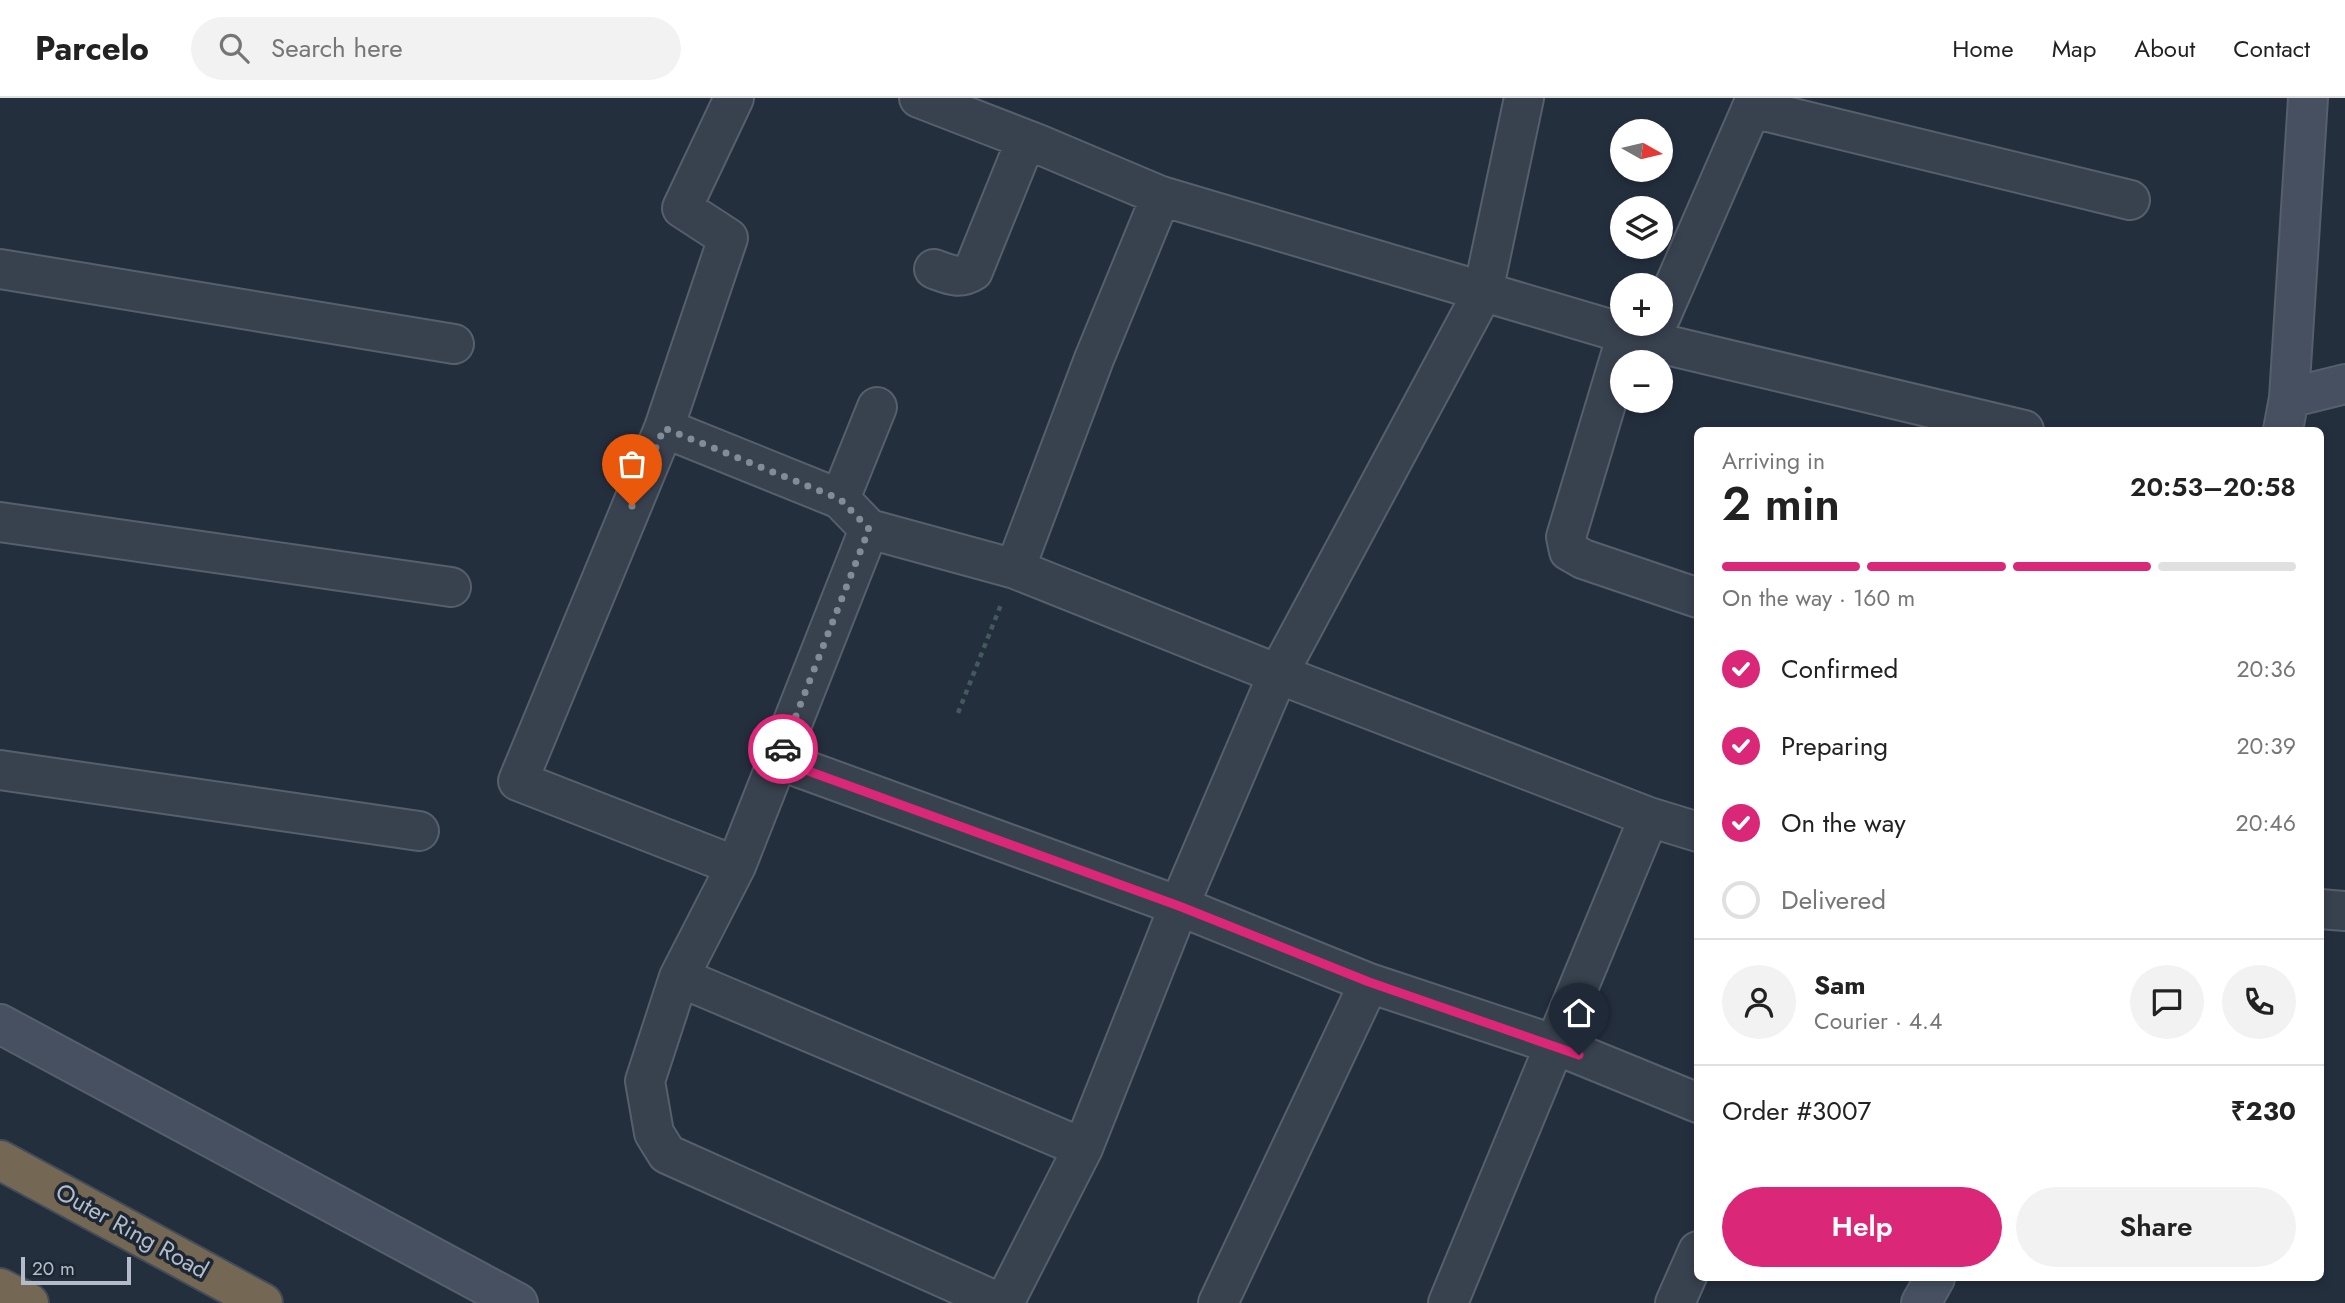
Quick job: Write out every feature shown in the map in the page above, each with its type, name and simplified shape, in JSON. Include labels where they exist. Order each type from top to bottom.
[{"type":"highway","name":"Outer Ring Road","points":[[0,1160],[264,1303]]},
{"type":"highway","points":[[0,1288],[29,1303]]},
{"type":"street","points":[[734,98],[682,208],[729,237],[664,428],[517,782],[736,866]]},
{"type":"street","points":[[919,98],[1026,139],[1161,196],[1483,292],[1610,320]]},
{"type":"street","points":[[869,529],[736,866],[679,977],[645,1082],[654,1133],[667,1154],[1002,1303],[1083,1148],[1179,906],[1278,674],[1483,292],[1524,98]]},
{"type":"street","points":[[2286,414],[2308,98]]},
{"type":"street","points":[[1673,277],[1754,103],[2130,200]]},
{"type":"street","points":[[934,269],[954,276],[964,276],[973,271],[1026,139]]},
{"type":"street","points":[[1015,569],[1094,359],[1161,196]]},
{"type":"street","points":[[0,269],[454,344]]},
{"type":"street","points":[[1673,335],[2013,427]]},
{"type":"street","points":[[1646,336],[1566,537],[1569,551],[1583,559],[1694,597]]},
{"type":"street","points":[[2286,414],[2345,384]]},
{"type":"street","points":[[840,499],[877,407]]},
{"type":"street","points":[[664,428],[840,499],[869,529],[1015,569],[1278,674],[1649,817],[1694,831]]},
{"type":"street","points":[[0,522],[451,587]]},
{"type":"street","points":[[778,760],[1179,906],[1369,982],[1556,1045],[1694,1101]]},
{"type":"street","points":[[0,770],[419,831]]},
{"type":"street","points":[[1448,1303],[1649,817]]},
{"type":"street","points":[[2324,909],[2345,911]]},
{"type":"street","points":[[679,977],[1083,1148]]},
{"type":"street","points":[[1218,1303],[1369,982]]},
{"type":"street","points":[[0,1024],[518,1303]]},
{"type":"street","points":[[1675,1303],[1694,1260]]},
{"type":"street","points":[[1920,1303],[1933,1281]]},
{"type":"path","points":[[958,713],[1015,569]]},
{"type":"way so far","points":[[632,506],[664,428],[840,499],[869,529],[783,749]]},
{"type":"route","points":[[783,749],[778,760],[1179,906],[1369,982],[1579,1055]]}]
